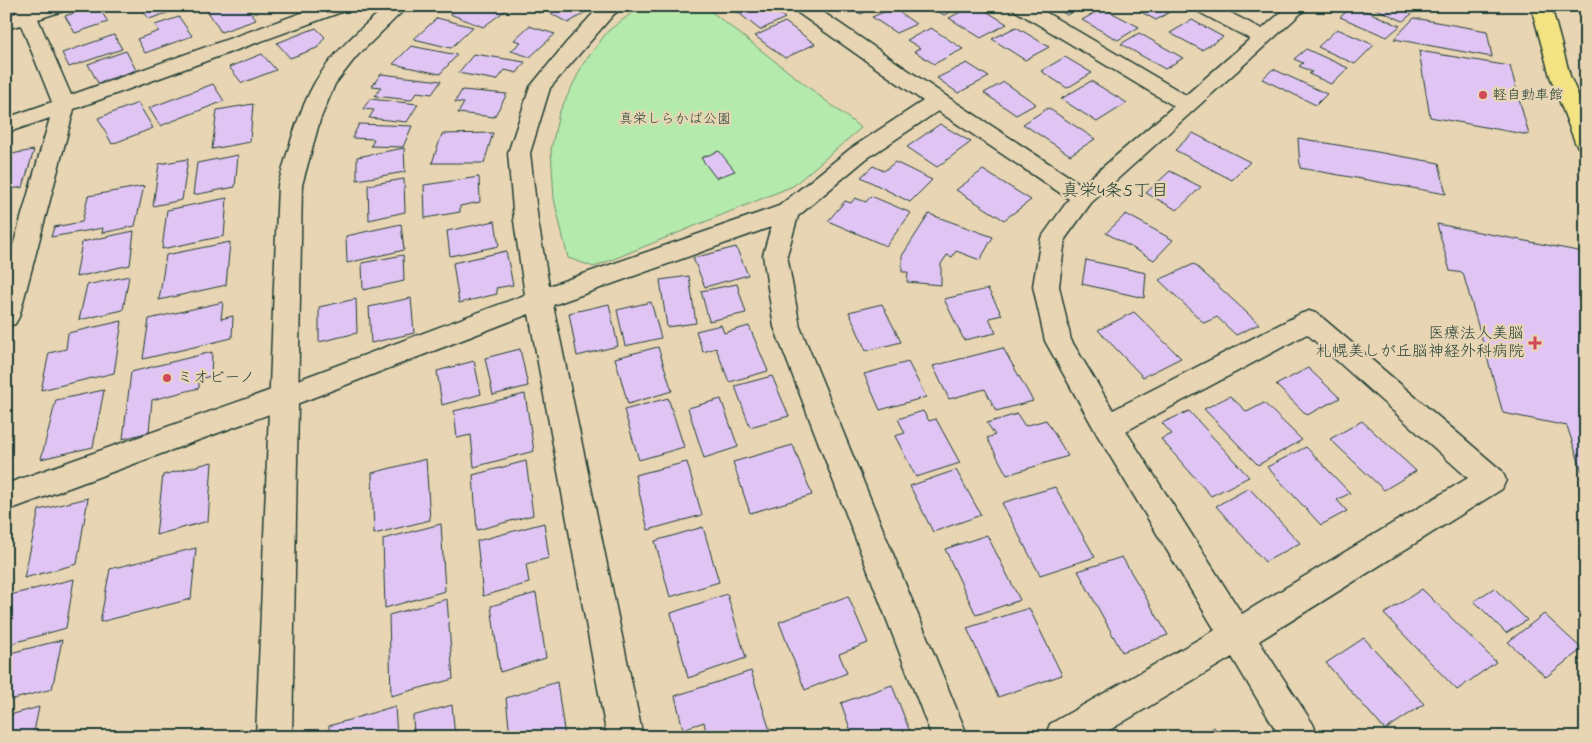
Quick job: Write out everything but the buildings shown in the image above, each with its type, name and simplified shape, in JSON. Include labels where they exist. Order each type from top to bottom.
[{"type":"main road","points":[[1541,6],[1560,76],[1586,142]]},
{"type":"street","points":[[6,23],[26,11],[59,6]]},
{"type":"street","points":[[6,126],[340,6]]},
{"type":"street","points":[[274,737],[290,185],[307,125],[326,82],[354,48],[399,6]]},
{"type":"street","points":[[615,6],[606,11],[573,47],[540,88],[519,153],[526,221],[539,300],[624,737]]},
{"type":"street","points":[[801,6],[938,101],[1083,196]]},
{"type":"street","points":[[1021,6],[1188,105]]},
{"type":"street","points":[[1202,6],[1263,38]]},
{"type":"street","points":[[1300,6],[1083,196],[1053,238],[1046,286],[1058,341],[1108,427],[1300,737]]},
{"type":"street","points":[[6,317],[64,105],[26,11]]},
{"type":"street","points":[[6,498],[284,397],[539,300],[787,212],[858,154],[938,101]]},
{"type":"street","points":[[787,212],[775,255],[787,327],[950,737]]},
{"type":"street","points":[[1063,737],[1238,636],[1491,480],[1309,321],[1108,427]]},
{"type":"green space","name":"真栄しらかば公園","points":[[641,6],[704,6],[861,128],[793,186],[594,267],[568,258],[554,199],[551,150],[559,113],[583,64],[608,31]]},
{"type":"place","name":"軽自動車館","points":[[1483,95]]},
{"type":"place","name":"医療法人美脳 札幌美しが丘脳神経外科病院","points":[[1535,343]]},
{"type":"place","name":"ミオビーノ","points":[[167,378]]},
{"type":"district","name":"真栄4条5丁目","points":[[1115,192]]}]
